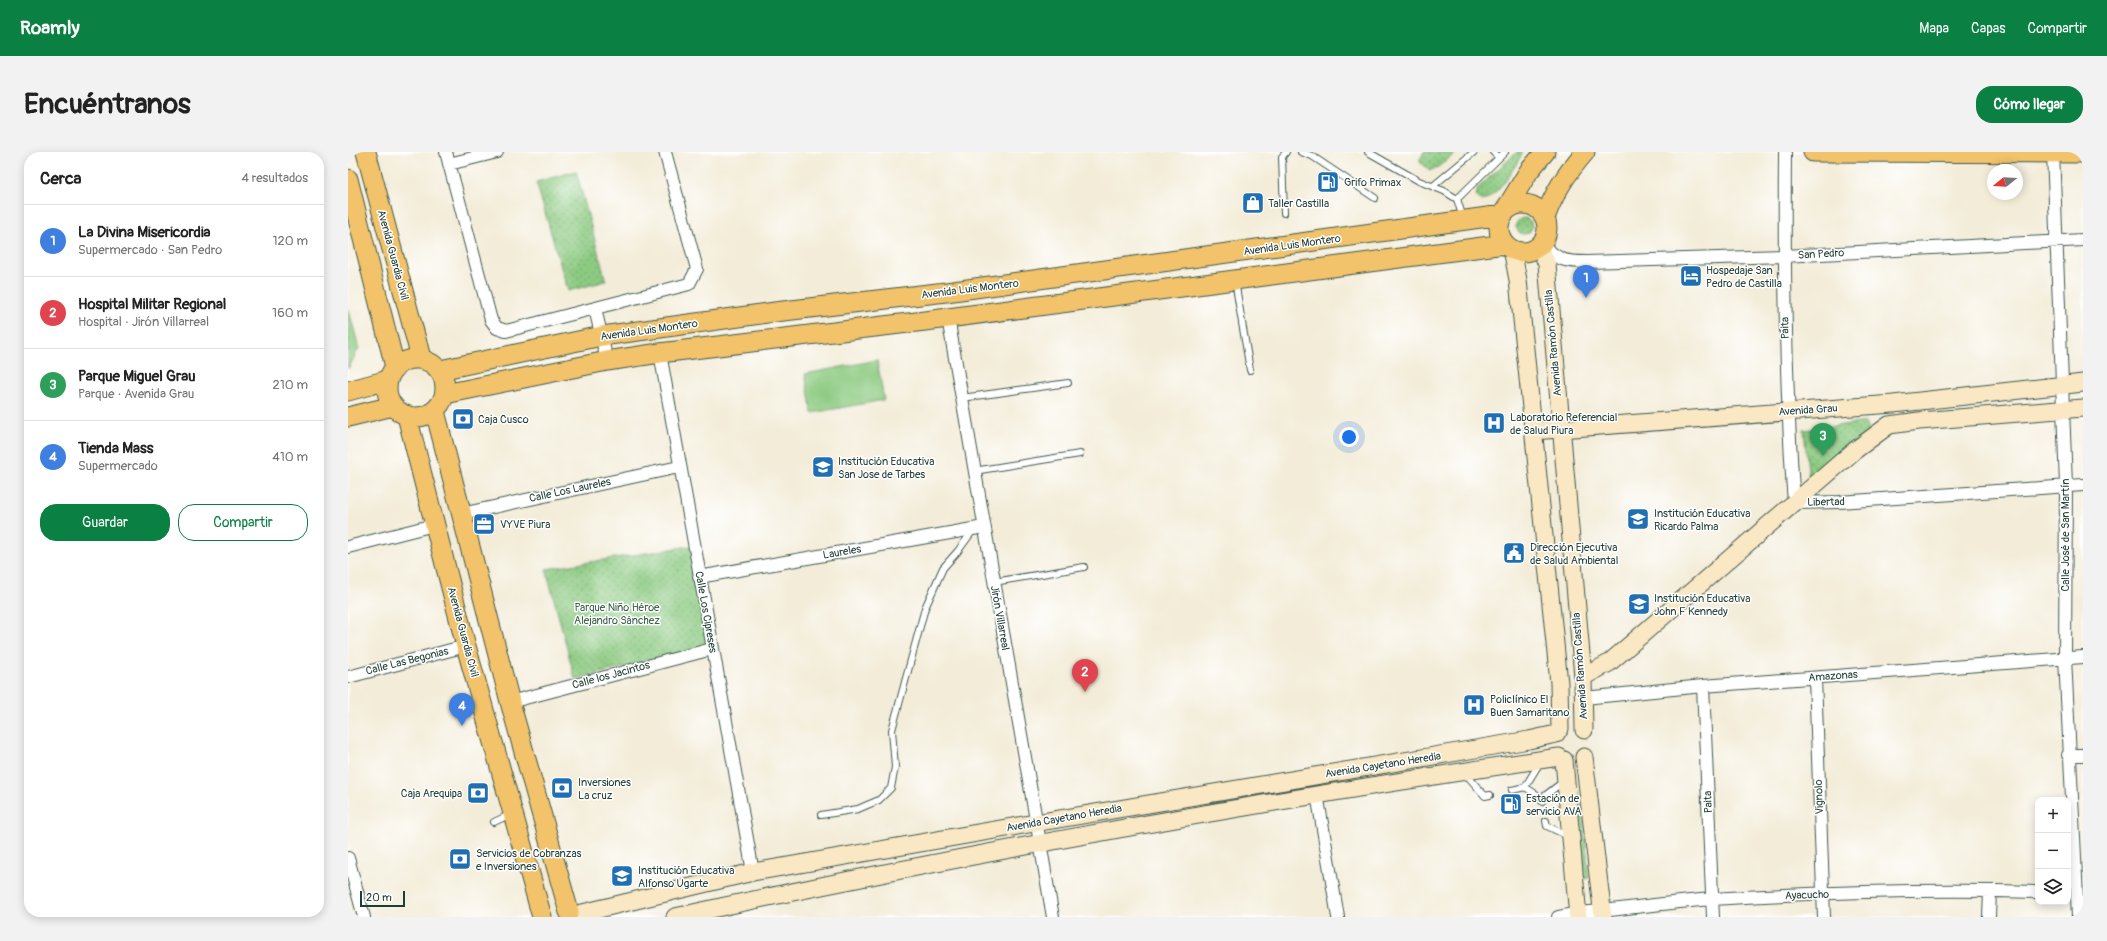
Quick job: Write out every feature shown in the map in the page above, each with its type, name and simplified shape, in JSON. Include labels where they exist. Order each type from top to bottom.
[{"type":"main road","name":"Avenida Guardia Civil","points":[[366,152],[420,358]]},
{"type":"main road","points":[[1509,246],[1500,233],[1499,227],[1503,214],[1529,171],[1540,156],[1545,152]]},
{"type":"main road","points":[[445,394],[607,361],[660,353],[948,318],[1420,255],[1509,246],[1526,252],[1540,245],[1547,232],[1545,218],[1553,196],[1564,178],[1585,152]]},
{"type":"main road","points":[[1813,152],[2083,153]]},
{"type":"main road","points":[[348,179],[392,374],[388,398],[400,411],[416,418],[426,416],[435,411],[440,406],[445,394],[445,381],[440,370],[428,361],[420,358],[411,358],[392,374],[348,391]]},
{"type":"main road","points":[[1503,214],[1509,208],[1523,203],[1536,208],[1545,218]]},
{"type":"main road","name":"Avenida Luis Montero","points":[[440,370],[602,336],[775,312],[939,293],[1416,228],[1503,214]]},
{"type":"main road","points":[[1416,228],[1420,255]]},
{"type":"main road","points":[[1313,242],[1317,269]]},
{"type":"main road","name":"Avenida Ramón Castilla","points":[[1540,245],[1547,264],[1560,428],[1583,677],[1584,730]]},
{"type":"main road","name":"Avenida Ramón Castilla","points":[[1509,246],[1518,280],[1559,683],[1558,732]]},
{"type":"main road","name":"Avenida Grau","points":[[1533,430],[1892,404],[2083,383]]},
{"type":"main road","points":[[1794,503],[1854,451],[1889,425],[1919,421],[2083,408]]},
{"type":"main road","name":"Avenida Guardia Civil","points":[[400,411],[434,525],[466,646],[543,917]]},
{"type":"main road","points":[[348,417],[400,411]]},
{"type":"main road","points":[[435,411],[510,702],[539,805],[573,915]]},
{"type":"main road","name":"Libertad","points":[[1583,677],[1609,663],[1794,503]]},
{"type":"main road","points":[[1562,758],[1574,762],[1584,757],[1590,744],[1584,730],[1575,725],[1558,732],[1554,748],[1562,758],[1566,780],[1578,915]]},
{"type":"main road","name":"Avenida Cayetano Heredia","points":[[573,915],[753,872],[1529,740],[1558,732]]},
{"type":"main road","points":[[1584,757],[1603,914]]},
{"type":"main road","name":"Avenida Cayetano Heredia","points":[[675,917],[778,894],[1317,794],[1541,759],[1562,758]]},
{"type":"main road","points":[[513,813],[539,805]]},
{"type":"main road","points":[[543,917],[557,910],[573,915]]},
{"type":"street","points":[[446,152],[491,320],[497,328],[506,331],[690,284],[697,269],[665,152]]},
{"type":"street","points":[[449,164],[497,152]]},
{"type":"street","name":"Paita","points":[[1785,152],[1784,256],[1787,411],[1794,503]]},
{"type":"street","name":"Calle José de San Martín","points":[[2053,153],[2066,485],[2065,658],[2068,755],[2078,917]]},
{"type":"street","name":"San Pedro","points":[[1540,245],[1557,258],[1571,262],[1784,256],[2056,240],[2083,240]]},
{"type":"street","points":[[595,308],[607,361]]},
{"type":"street","name":"Jirón Villarreal","points":[[948,318],[974,470],[979,527],[994,582],[1035,823],[1053,917]]},
{"type":"street","name":"Calle Los Cipreses","points":[[660,353],[753,872]]},
{"type":"street","name":"Calle Los Laureles","points":[[461,514],[680,467]]},
{"type":"street","name":"Libertad","points":[[1794,503],[1839,502],[2083,485]]},
{"type":"street","points":[[348,547],[434,525]]},
{"type":"street","name":"Laureles","points":[[699,577],[979,527]]},
{"type":"street","name":"Calle Las Begonias","points":[[348,677],[466,646]]},
{"type":"street","name":"Calle los Jacintos","points":[[510,702],[712,648]]},
{"type":"street","name":"Amazonas","points":[[1584,698],[1704,686],[2083,657]]},
{"type":"street","name":"Vignolo","points":[[1815,678],[1824,917]]},
{"type":"street","name":"Paita","points":[[1704,686],[1713,917]]},
{"type":"street","points":[[2068,755],[2083,755]]},
{"type":"street","points":[[1317,794],[1338,917]]},
{"type":"street","points":[[348,858],[364,917]]},
{"type":"street","points":[[1989,917],[1990,891]]},
{"type":"street","name":"Ayacucho","points":[[1558,917],[1603,914],[1712,899],[1823,894],[1990,891],[2035,892]]},
{"type":"lane","points":[[1284,213],[1282,158],[1286,152]]},
{"type":"lane","points":[[1300,152],[1312,156],[1375,198]]},
{"type":"lane","points":[[1368,152],[1419,181],[1457,199],[1465,221]]},
{"type":"lane","points":[[1432,186],[1474,152]]},
{"type":"lane","points":[[1494,152],[1499,158]]},
{"type":"lane","points":[[1457,199],[1505,152]]},
{"type":"lane","points":[[1235,280],[1250,370]]},
{"type":"lane","points":[[962,398],[1068,383]]},
{"type":"lane","points":[[974,470],[1080,454]]},
{"type":"lane","points":[[820,815],[858,809],[879,800],[891,788],[895,767],[892,730],[925,608],[943,568],[979,527]]},
{"type":"lane","points":[[994,582],[1084,567]]},
{"type":"lane","points":[[1512,790],[1525,787],[1541,759]]},
{"type":"lane","points":[[1464,772],[1485,796],[1490,795]]},
{"type":"lane","points":[[1525,787],[1542,799],[1566,780]]},
{"type":"lane","points":[[494,822],[513,813]]},
{"type":"lane","points":[[1546,821],[1547,826],[1571,838]]},
{"type":"green space","points":[[1424,152],[1457,152],[1438,167],[1429,171],[1419,161]]},
{"type":"green space","points":[[1517,152],[1523,152],[1506,180],[1494,194],[1482,201],[1476,196],[1478,188]]},
{"type":"green space","points":[[576,171],[606,281],[568,291],[536,182]]},
{"type":"green space","points":[[1521,218],[1527,218],[1532,223],[1530,232],[1527,234],[1521,234],[1516,229],[1516,223]]},
{"type":"green space","points":[[348,307],[359,348],[348,369]]},
{"type":"green space","points":[[877,360],[884,400],[812,413],[805,374]]},
{"type":"green space","points":[[1866,422],[1870,431],[1809,481],[1804,430]]},
{"type":"green space","name":"Parque Niño Héroe Alejandro Sánchez","points":[[690,546],[707,643],[696,650],[575,679],[546,569]]},
{"type":"green space","points":[[1578,807],[1583,809],[1589,878],[1583,879]]},
{"type":"place","name":"Grifo Primax","points":[[1328,182]]},
{"type":"place","name":"Taller Castilla","points":[[1253,203]]},
{"type":"place","name":"Hospedaje San Pedro de Castilla","points":[[1691,276]]},
{"type":"place","name":"La Divina Misericordia","points":[[1586,298]]},
{"type":"place","name":"Caja Cusco","points":[[463,419]]},
{"type":"place","name":"Laboratorio Referencial de Salud Piura","points":[[1494,423]]},
{"type":"place","name":"Parque Miguel Grau","points":[[1823,456]]},
{"type":"place","name":"Institución Educativa San Jose de Tarbes","points":[[823,467]]},
{"type":"place","name":"Institución Educativa Ricardo Palma","points":[[1638,519]]},
{"type":"place","name":"VYVE Piura","points":[[484,524]]},
{"type":"place","name":"Dirección Ejecutiva de Salud Ambiental","points":[[1514,553]]},
{"type":"place","name":"Institución Educativa John F Kennedy","points":[[1639,604]]},
{"type":"place","name":"Hospital Militar Regional","points":[[1085,692]]},
{"type":"place","name":"Policlínico El Buen Samaritano","points":[[1474,705]]},
{"type":"place","name":"Tienda Mass","points":[[462,726]]},
{"type":"place","name":"Inversiones La cruz","points":[[562,788]]},
{"type":"place","name":"Caja Arequipa","points":[[478,793]]},
{"type":"place","name":"Estación de servicio AVA","points":[[1511,804]]},
{"type":"place","name":"Servicios de Cobranzas e Inversiones","points":[[460,859]]},
{"type":"place","name":"Institución Educativa Alfonso Ugarte","points":[[622,876]]}]
